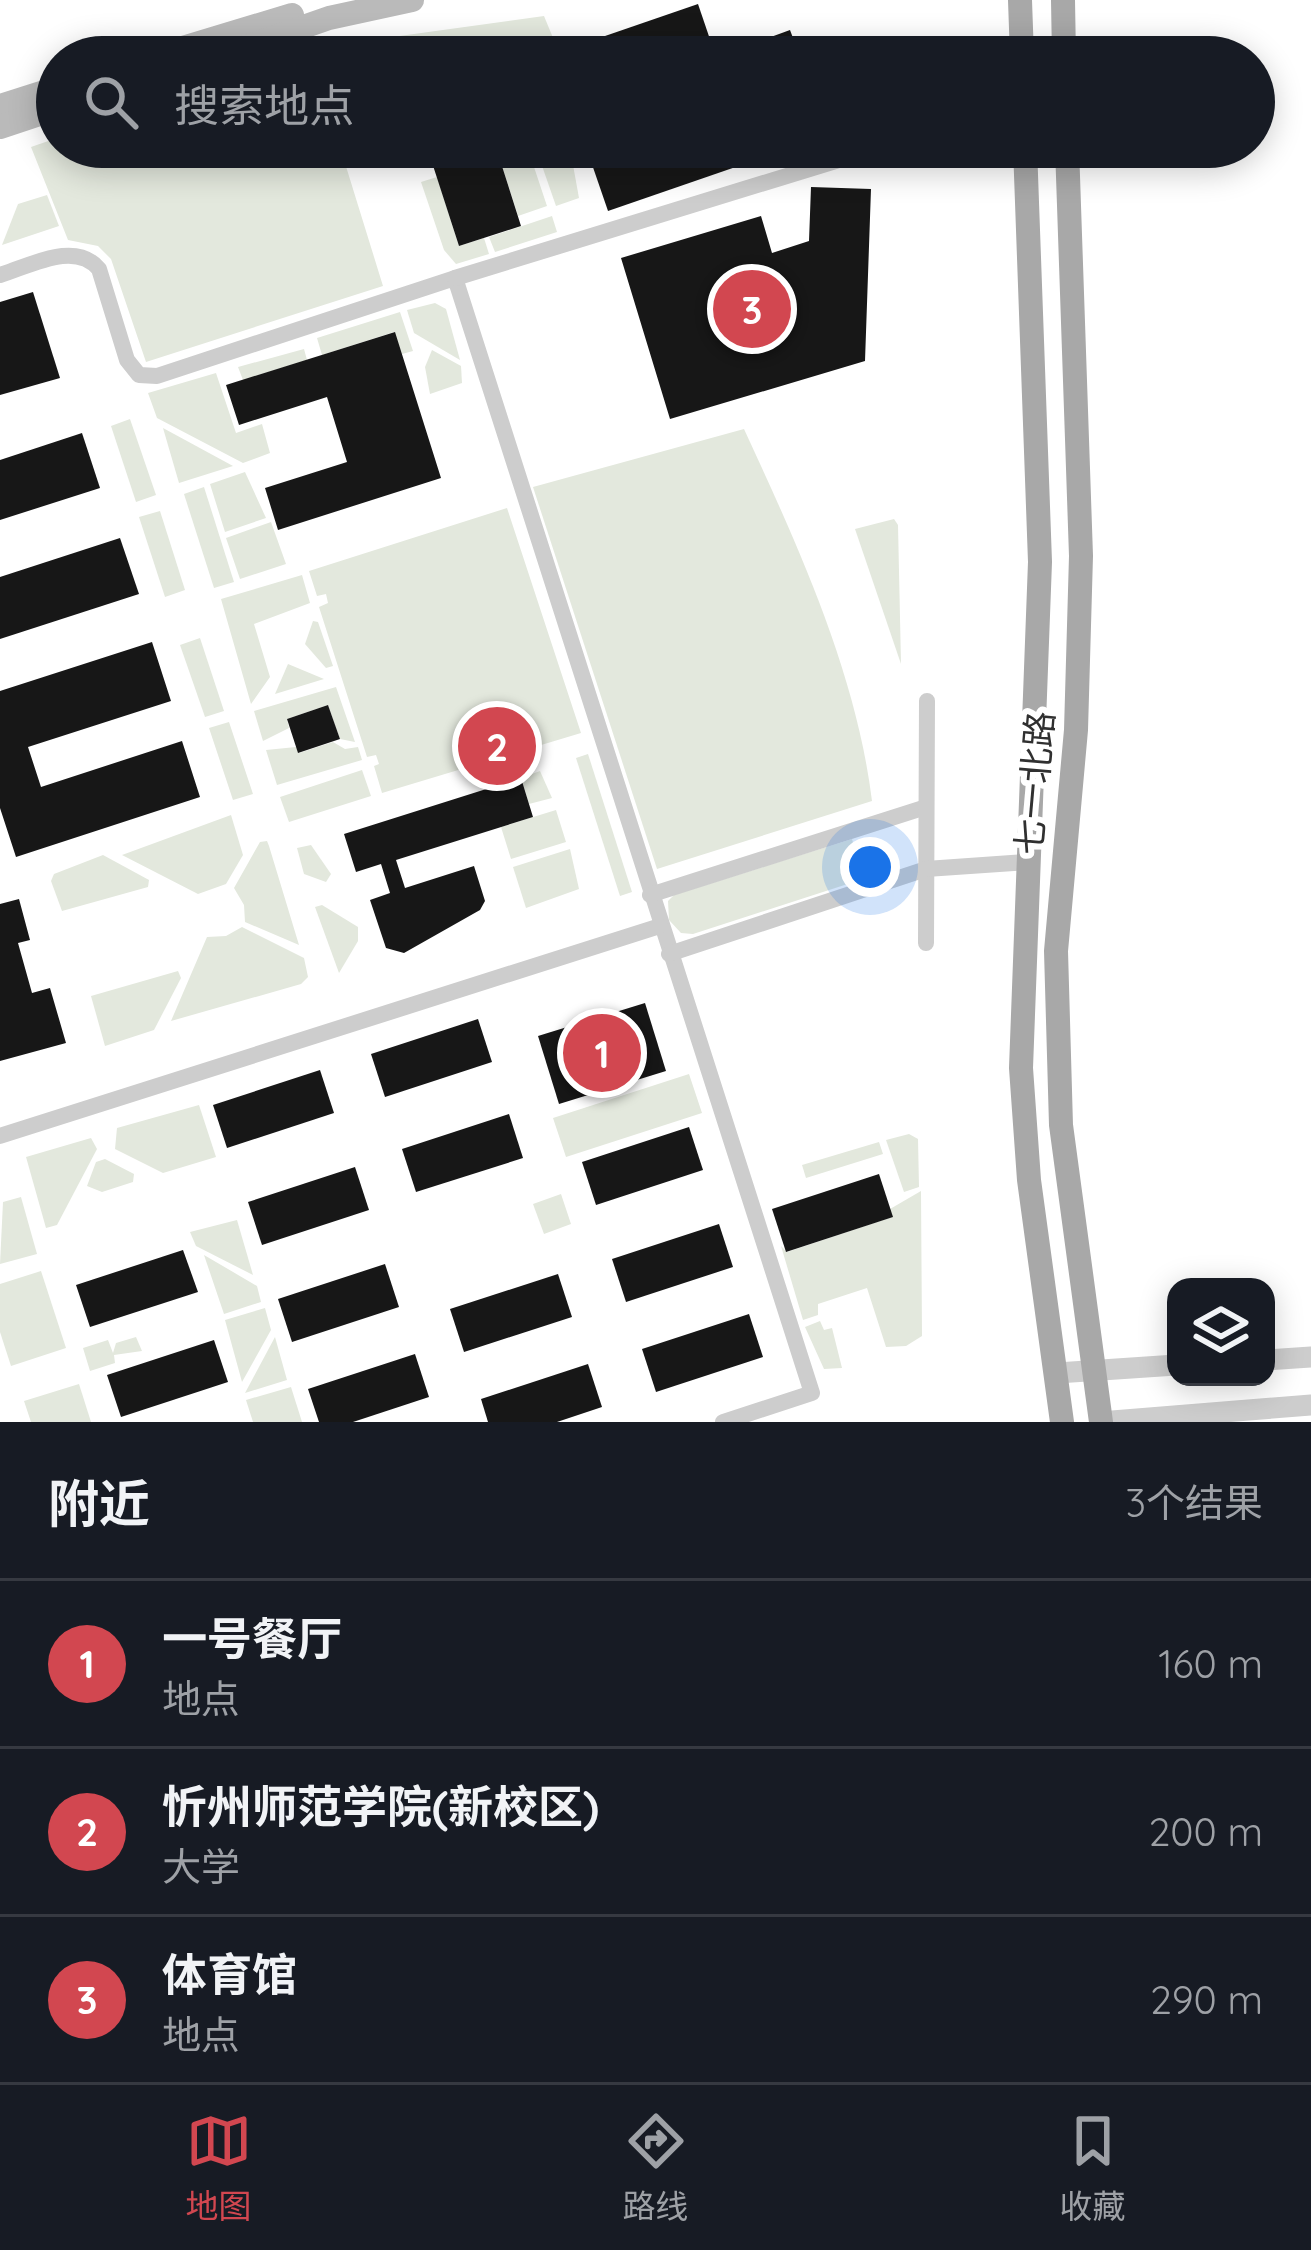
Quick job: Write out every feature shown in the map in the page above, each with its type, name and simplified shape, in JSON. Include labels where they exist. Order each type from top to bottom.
[{"type":"main road","points":[[222,36],[340,0]]},
{"type":"main road","points":[[278,36],[329,18],[412,0]]},
{"type":"main road","points":[[1020,0],[1021,36]]},
{"type":"main road","points":[[1063,0],[1064,36]]},
{"type":"main road","points":[[0,106],[36,95]]},
{"type":"main road","points":[[0,127],[36,116]]},
{"type":"main road","name":"七一北路","points":[[1026,168],[1040,562],[1021,1068],[1028,1180],[1061,1422]]},
{"type":"main road","name":"七一北路","points":[[1068,168],[1081,556],[1076,730],[1056,951],[1060,1125],[1100,1422]]},
{"type":"street","points":[[0,275],[68,254],[91,259],[99,269],[127,360],[139,375],[158,376],[813,168]]},
{"type":"street","points":[[455,278],[812,1393],[723,1422]]},
{"type":"street","points":[[926,943],[927,701]]},
{"type":"street","points":[[650,896],[926,807]]},
{"type":"street","points":[[669,955],[926,869],[1027,862]]},
{"type":"street","points":[[0,1136],[660,926]]},
{"type":"street","points":[[1275,1359],[1311,1357]]},
{"type":"street","points":[[1057,1373],[1167,1366]]},
{"type":"street","points":[[1100,1422],[1311,1405]]},
{"type":"shaded area","points":[[544,16],[552,36],[399,36]]},
{"type":"shaded area","points":[[39,168],[346,168],[383,286],[146,362],[111,259],[98,246],[68,240]]},
{"type":"shaded area","points":[[503,168],[534,168],[547,206],[518,216]]},
{"type":"shaded area","points":[[543,168],[574,168],[579,198],[556,206]]},
{"type":"shaded area","points":[[437,177],[459,246],[484,238],[489,254],[456,264],[444,250],[421,182]]},
{"type":"shaded area","points":[[47,195],[59,226],[2,245],[18,204]]},
{"type":"shaded area","points":[[552,216],[557,232],[495,252],[489,237]]},
{"type":"shaded area","points":[[435,303],[446,309],[460,360],[414,333],[407,310]]},
{"type":"shaded area","points":[[400,312],[413,351],[402,354],[394,332],[322,355],[317,338]]},
{"type":"shaded area","points":[[304,349],[307,360],[243,380],[238,367]]},
{"type":"shaded area","points":[[432,350],[461,366],[462,383],[430,394],[425,367]]},
{"type":"shaded area","points":[[216,373],[236,433],[262,424],[270,453],[243,463],[157,418],[148,393]]},
{"type":"shaded area","points":[[130,419],[156,495],[136,502],[111,426]]},
{"type":"shaded area","points":[[163,428],[233,466],[179,483]]},
{"type":"shaded area","points":[[744,429],[839,657],[872,801],[657,869],[533,487]]},
{"type":"shaded area","points":[[245,472],[266,518],[225,532],[210,484]]},
{"type":"shaded area","points":[[204,487],[234,582],[214,588],[184,494]]},
{"type":"shaded area","points":[[507,508],[581,733],[382,793],[374,766],[379,764],[376,755],[367,757],[319,607],[328,603],[326,594],[317,596],[309,571]]},
{"type":"shaded area","points":[[160,511],[185,590],[165,597],[139,517]]},
{"type":"shaded area","points":[[894,519],[898,525],[901,664],[855,529]]},
{"type":"shaded area","points":[[271,522],[286,564],[240,579],[226,538]]},
{"type":"shaded area","points":[[302,575],[310,603],[254,624],[270,677],[251,704],[221,599]]},
{"type":"shaded area","points":[[313,621],[318,622],[333,666],[326,668],[305,644]]},
{"type":"shaded area","points":[[200,638],[224,711],[205,717],[180,645]]},
{"type":"shaded area","points":[[288,664],[324,679],[275,694]]},
{"type":"shaded area","points":[[336,687],[355,742],[340,739],[328,705],[287,719],[289,728],[263,741],[254,711]]},
{"type":"shaded area","points":[[229,722],[253,794],[233,800],[209,728]]},
{"type":"shaded area","points":[[333,742],[345,749],[358,747],[362,760],[277,785],[266,750],[296,747],[299,753]]},
{"type":"shaded area","points":[[588,754],[632,892],[620,896],[576,758]]},
{"type":"shaded area","points":[[362,770],[371,796],[289,822],[280,797]]},
{"type":"shaded area","points":[[540,771],[552,798],[529,804],[521,778]]},
{"type":"shaded area","points":[[556,810],[566,842],[511,859],[501,827]]},
{"type":"shaded area","points":[[231,815],[243,855],[226,884],[198,894],[122,855]]},
{"type":"shaded area","points":[[852,839],[863,879],[693,934],[681,933],[669,920],[668,901],[674,895]]},
{"type":"shaded area","points":[[267,841],[299,945],[245,922],[244,905],[234,888],[260,842]]},
{"type":"shaded area","points":[[311,845],[331,874],[326,882],[304,874],[297,848]]},
{"type":"shaded area","points":[[570,849],[579,889],[526,908],[513,867]]},
{"type":"shaded area","points":[[103,855],[149,880],[148,887],[62,911],[51,881],[54,874]]},
{"type":"shaded area","points":[[322,905],[358,927],[358,941],[339,973],[315,907]]},
{"type":"shaded area","points":[[242,927],[304,958],[308,977],[301,984],[171,1021],[207,937],[226,936]]},
{"type":"shaded area","points":[[178,971],[181,978],[154,1030],[105,1046],[91,996]]},
{"type":"shaded area","points":[[689,1074],[702,1113],[566,1157],[553,1118]]},
{"type":"shaded area","points":[[199,1105],[216,1157],[163,1173],[115,1149],[117,1128]]},
{"type":"shaded area","points":[[909,1134],[918,1139],[919,1187],[904,1192],[886,1140]]},
{"type":"shaded area","points":[[91,1138],[97,1149],[57,1225],[46,1228],[26,1157]]},
{"type":"shaded area","points":[[879,1142],[883,1154],[806,1178],[802,1165]]},
{"type":"shaded area","points":[[105,1159],[134,1174],[133,1182],[102,1192],[87,1186],[96,1162]]},
{"type":"shaded area","points":[[921,1191],[922,1336],[906,1346],[886,1347],[867,1288],[818,1304],[818,1315],[803,1320],[781,1246],[787,1252],[892,1217],[890,1209]]},
{"type":"shaded area","points":[[561,1194],[571,1224],[544,1234],[533,1204]]},
{"type":"shaded area","points":[[21,1197],[37,1254],[0,1264],[3,1202]]},
{"type":"shaded area","points":[[237,1220],[253,1275],[196,1246],[190,1232]]},
{"type":"shaded area","points":[[204,1255],[257,1286],[261,1302],[224,1314]]},
{"type":"shaded area","points":[[41,1271],[66,1348],[11,1366],[0,1332],[0,1284]]},
{"type":"shaded area","points":[[265,1308],[271,1330],[242,1382],[225,1320]]},
{"type":"shaded area","points":[[820,1321],[824,1330],[832,1328],[842,1368],[824,1369],[805,1327]]},
{"type":"shaded area","points":[[136,1337],[142,1351],[114,1355],[115,1363],[90,1371],[83,1348],[108,1340],[113,1353],[116,1343]]},
{"type":"shaded area","points":[[275,1337],[287,1380],[245,1393]]},
{"type":"shaded area","points":[[79,1384],[91,1422],[31,1422],[24,1401]]},
{"type":"shaded area","points":[[291,1387],[302,1422],[253,1422],[246,1400]]},
{"type":"building","points":[[698,4],[709,36],[605,36]]},
{"type":"building","points":[[434,168],[503,168],[521,226],[459,246]]},
{"type":"building","points":[[593,168],[733,168],[608,211]]},
{"type":"building","points":[[811,187],[871,189],[865,361],[670,419],[621,258],[761,216],[772,253],[809,241]]},
{"type":"building","points":[[33,292],[60,378],[0,395],[0,302]]},
{"type":"building","points":[[395,332],[441,478],[278,530],[265,488],[347,462],[327,397],[239,425],[226,385]]},
{"type":"building","points":[[82,433],[100,488],[0,520],[0,460]]},
{"type":"building","points":[[120,538],[139,594],[0,639],[0,577]]},
{"type":"building","points":[[152,642],[171,701],[28,747],[41,787],[182,741],[200,797],[16,857],[0,808],[0,691]]},
{"type":"building","points":[[328,705],[340,739],[298,753],[287,719]]},
{"type":"building","points":[[521,778],[533,817],[396,860],[405,888],[474,866],[485,901],[480,910],[404,953],[386,948],[370,900],[390,893],[381,864],[356,872],[344,834]]},
{"type":"building","points":[[19,899],[30,940],[18,943],[32,993],[50,988],[66,1043],[0,1061],[0,904]]},
{"type":"building","points":[[645,1003],[666,1071],[559,1104],[538,1036]]},
{"type":"building","points":[[478,1019],[492,1062],[385,1097],[371,1054]]},
{"type":"building","points":[[320,1070],[334,1113],[227,1148],[213,1105]]},
{"type":"building","points":[[509,1114],[523,1158],[416,1192],[402,1149]]},
{"type":"building","points":[[689,1127],[703,1170],[596,1205],[582,1162]]},
{"type":"building","points":[[355,1167],[369,1210],[262,1245],[248,1202]]},
{"type":"building","points":[[879,1174],[893,1217],[786,1252],[772,1209]]},
{"type":"building","points":[[719,1224],[733,1267],[626,1302],[612,1259]]},
{"type":"building","points":[[183,1250],[198,1292],[90,1327],[76,1285]]},
{"type":"building","points":[[385,1264],[399,1307],[292,1342],[278,1299]]},
{"type":"building","points":[[558,1274],[572,1317],[464,1352],[450,1309]]},
{"type":"building","points":[[749,1314],[763,1357],[656,1392],[642,1349]]},
{"type":"building","points":[[214,1340],[228,1382],[121,1417],[107,1375]]},
{"type":"building","points":[[415,1354],[429,1397],[353,1422],[319,1422],[308,1389]]},
{"type":"building","points":[[588,1364],[602,1407],[557,1422],[488,1422],[481,1399]]},
{"type":"place","name":"体育馆","points":[[752,309]]},
{"type":"place","name":"忻州师范学院(新校区)","points":[[497,746]]},
{"type":"place","name":"一号餐厅","points":[[602,1053]]}]
